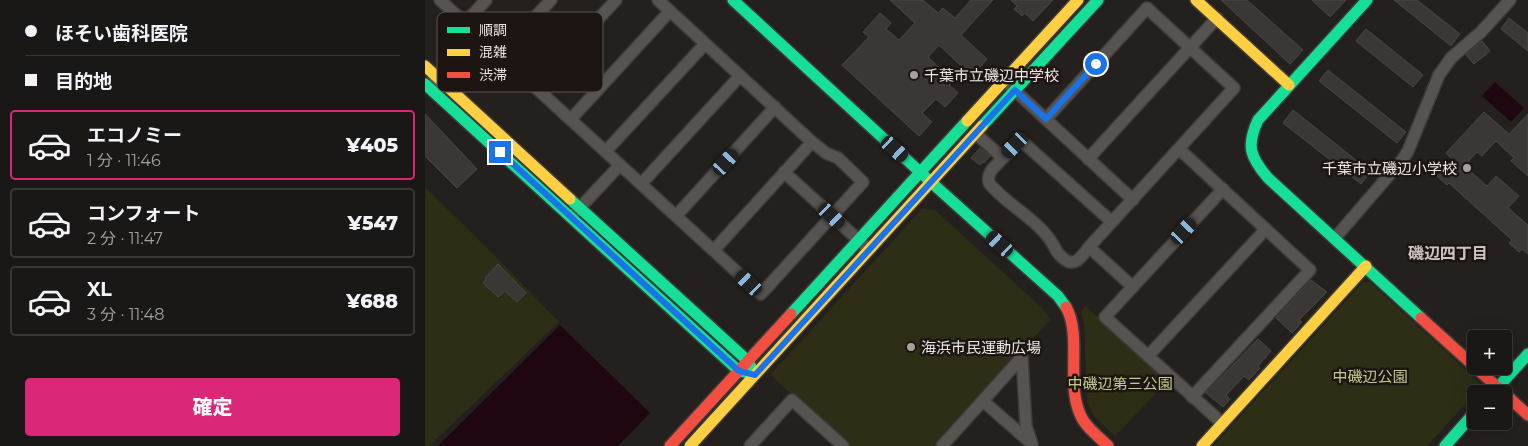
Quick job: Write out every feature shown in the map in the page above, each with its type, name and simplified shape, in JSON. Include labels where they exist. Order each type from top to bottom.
[{"type":"street","points":[[440,0],[453,12]]},
{"type":"street","points":[[475,12],[486,0]]},
{"type":"street","points":[[540,12],[551,0]]},
{"type":"street","points":[[603,14],[616,0]]},
{"type":"street","points":[[541,92],[761,294],[863,182],[838,158],[826,153],[812,142],[657,0]]},
{"type":"street","points":[[733,0],[1057,296],[1066,307],[1072,323],[1075,399],[1078,413],[1088,428],[1108,446]]},
{"type":"street","points":[[670,446],[1078,0]]},
{"type":"street","points":[[690,446],[1098,0]]},
{"type":"street","points":[[1196,0],[1289,85]]},
{"type":"street","points":[[1367,0],[1258,120],[1252,131],[1250,141],[1251,153],[1256,165],[1268,178],[1366,266],[1489,385]]},
{"type":"street","points":[[1335,238],[1405,157],[1439,75],[1451,58],[1481,32],[1510,0]]},
{"type":"street","points":[[1046,119],[1147,8],[1234,88],[1077,261],[1073,263],[1068,262],[1057,252],[1049,236],[992,186],[987,177],[989,172],[1015,145],[1023,143],[1112,222]]},
{"type":"street","points":[[603,84],[670,11]]},
{"type":"street","points":[[1088,159],[1217,18]]},
{"type":"street","points":[[606,151],[705,44]]},
{"type":"street","points":[[425,66],[437,76]]},
{"type":"street","points":[[641,184],[740,76]]},
{"type":"street","points":[[1004,81],[1133,200]]},
{"type":"street","points":[[427,85],[739,371],[755,375]]},
{"type":"street","points":[[454,92],[748,361],[755,375]]},
{"type":"street","points":[[571,119],[596,92]]},
{"type":"street","points":[[676,216],[775,107]]},
{"type":"street","points":[[976,134],[1003,158]]},
{"type":"street","points":[[713,250],[812,142]]},
{"type":"street","points":[[1179,149],[1310,270],[1192,397]]},
{"type":"street","points":[[572,217],[620,164]]},
{"type":"street","points":[[784,172],[869,250]]},
{"type":"street","points":[[1222,423],[1105,317],[1223,189]]},
{"type":"street","points":[[1148,356],[1266,229]]},
{"type":"street","points":[[1089,247],[1133,287]]},
{"type":"street","points":[[1202,446],[1366,266]]},
{"type":"street","points":[[1500,385],[1528,354]]},
{"type":"street","points":[[942,446],[1022,357],[1026,426],[1033,445]]},
{"type":"street","points":[[751,446],[792,400],[843,446]]},
{"type":"street","points":[[983,401],[1033,445]]},
{"type":"street","points":[[1512,403],[1528,415]]},
{"type":"street","points":[[1445,446],[1467,421]]},
{"type":"green space","points":[[425,187],[559,322],[429,446],[425,446]]},
{"type":"green space","name":"海浜市民運動広場","points":[[922,209],[935,210],[1040,306],[1051,319],[935,446],[849,446],[772,377],[771,374]]},
{"type":"green space","name":"中磯辺公園","points":[[1370,282],[1467,371],[1467,375],[1471,375],[1479,382],[1479,385],[1467,385],[1467,403],[1427,446],[1213,446],[1362,283]]},
{"type":"green space","name":"中磯辺第三公園","points":[[1086,306],[1167,382],[1115,436],[1094,416],[1087,402],[1084,324],[1081,311]]},
{"type":"shaded area","points":[[1495,82],[1524,108],[1511,122],[1482,96]]},
{"type":"shaded area","points":[[560,325],[650,413],[618,446],[438,446]]},
{"type":"building","points":[[890,0],[923,0],[938,13],[943,8],[955,18],[971,0],[993,0],[961,35],[987,59],[972,76],[939,45],[928,57],[953,81],[949,85],[958,93],[945,107],[936,99],[922,113],[932,122],[919,136],[842,65],[869,37],[863,32],[880,13],[891,23],[886,29],[899,40],[915,23]]},
{"type":"building","points":[[1011,0],[1053,0],[1033,21],[1025,13],[1022,16],[1014,9],[1017,6]]},
{"type":"building","points":[[1221,0],[1247,0],[1303,50],[1290,64]]},
{"type":"building","points":[[1312,0],[1346,0],[1330,17]]},
{"type":"building","points":[[1394,0],[1417,0],[1460,34],[1451,46]]},
{"type":"building","points":[[1509,18],[1528,33],[1528,51],[1501,29]]},
{"type":"building","points":[[1366,29],[1423,75],[1413,87],[1356,41]]},
{"type":"building","points":[[1482,41],[1490,51],[1474,64],[1466,55]]},
{"type":"building","points":[[1328,70],[1406,132],[1397,143],[1319,81]]},
{"type":"building","points":[[1293,110],[1371,172],[1361,184],[1283,123]]},
{"type":"building","points":[[1484,112],[1509,134],[1528,114],[1528,176],[1511,161],[1514,158],[1496,141],[1482,156],[1477,152],[1464,166],[1487,186],[1496,176],[1519,196],[1508,208],[1528,225],[1528,254],[1522,249],[1519,252],[1509,243],[1512,240],[1449,183],[1447,185],[1437,176],[1452,159],[1446,153]]},
{"type":"building","points":[[425,114],[477,169],[457,188],[425,156]]},
{"type":"building","points":[[980,148],[990,156],[980,165],[971,158]]},
{"type":"building","points":[[498,264],[526,293],[517,302],[505,291],[498,297],[483,283],[486,280],[485,278]]},
{"type":"building","points":[[1311,280],[1327,292],[1299,320],[1302,322],[1292,333],[1276,318]]},
{"type":"building","points":[[1258,339],[1271,351],[1258,366],[1260,368],[1249,380],[1244,376],[1226,395],[1230,399],[1223,407],[1206,393]]},
{"type":"traffic: fast","points":[[733,0],[1058,296],[1066,307]]},
{"type":"traffic: fast","points":[[982,126],[1098,0]]},
{"type":"traffic: fast","points":[[1367,0],[1258,120],[1252,137],[1252,151],[1257,164],[1268,178],[1421,318]]},
{"type":"traffic: fast","points":[[425,84],[739,371],[748,373]]},
{"type":"traffic: fast","points":[[791,314],[967,121]]},
{"type":"traffic: fast","points":[[570,199],[748,361],[752,369]]},
{"type":"traffic: fast","points":[[1500,385],[1528,354]]},
{"type":"traffic: fast","points":[[1445,446],[1467,421]]},
{"type":"traffic: slow","points":[[967,121],[1078,0]]},
{"type":"traffic: slow","points":[[1196,0],[1289,85]]},
{"type":"traffic: slow","points":[[425,66],[437,77]]},
{"type":"traffic: slow","points":[[453,92],[570,199]]},
{"type":"traffic: slow","points":[[690,446],[982,126]]},
{"type":"traffic: slow","points":[[1202,446],[1366,266]]},
{"type":"traffic: jam","points":[[1066,307],[1071,318],[1073,331],[1076,402],[1085,423],[1108,446]]},
{"type":"traffic: jam","points":[[670,446],[791,314]]},
{"type":"traffic: jam","points":[[1421,318],[1528,415]]},
{"type":"place","name":"千葉市立磯辺中学校","points":[[914,75]]},
{"type":"place","name":"千葉市立磯辺小学校","points":[[1467,168]]},
{"type":"place","name":"海浜市民運動広場","points":[[911,347]]},
{"type":"district","name":"磯辺四丁目","points":[[1448,253]]},
{"type":"route","points":[[500,152],[739,371],[755,375],[1015,90],[1046,119],[1096,64]]}]
